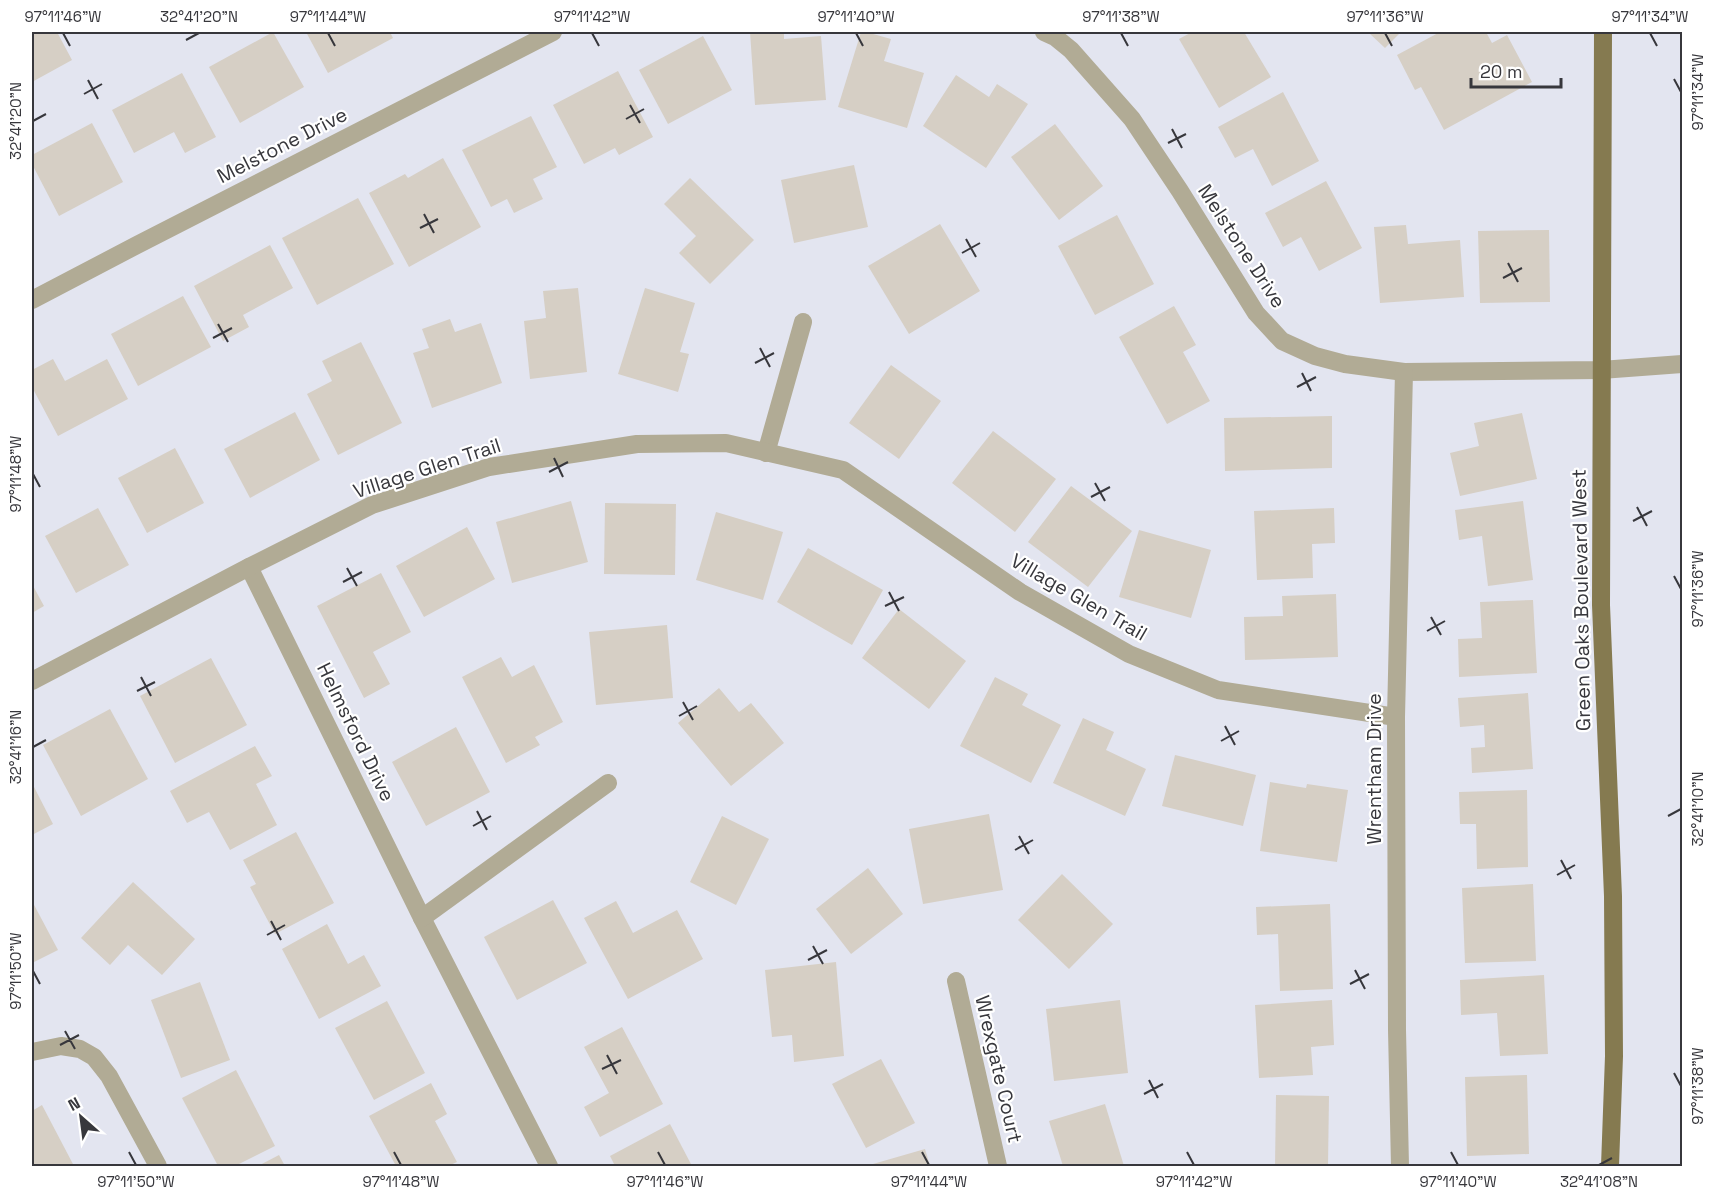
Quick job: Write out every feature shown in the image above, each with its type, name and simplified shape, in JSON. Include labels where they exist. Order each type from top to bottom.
[{"type":"main road","name":"Green Oaks Boulevard West","points":[[1603,32],[1601,605],[1613,896],[1614,1056],[1610,1167]]},
{"type":"street","name":"Melstone Drive","points":[[32,300],[553,32]]},
{"type":"street","name":"Melstone Drive","points":[[1044,32],[1055,36],[1071,50],[1132,119],[1256,313],[1282,341],[1315,356],[1345,364],[1404,372],[1601,370],[1683,364]]},
{"type":"street","points":[[766,453],[803,322]]},
{"type":"street","name":"Wrentham Drive","points":[[1400,1167],[1396,717],[1404,372]]},
{"type":"street","name":"Village Glen Trail","points":[[32,681],[372,505],[489,467],[637,444],[726,443],[843,470],[1020,592],[1130,654],[1218,690],[1396,717]]},
{"type":"street","name":"Helmsford Drive","points":[[249,567],[422,918],[549,1167]]},
{"type":"street","points":[[422,918],[608,783]]},
{"type":"street","name":"Wrexgate Court","points":[[956,981],[998,1167]]},
{"type":"street","points":[[32,1052],[61,1046],[80,1049],[94,1057],[109,1076],[158,1167]]},
{"type":"building","points":[[32,32],[57,32],[72,60],[32,82]]},
{"type":"building","points":[[273,32],[304,87],[240,123],[209,67]]},
{"type":"building","points":[[306,32],[390,32],[393,38],[328,73]]},
{"type":"building","points":[[750,32],[784,32],[784,39],[821,36],[826,100],[755,105]]},
{"type":"building","points":[[861,32],[891,39],[884,61],[924,73],[907,128],[838,107]]},
{"type":"building","points":[[1192,32],[1244,32],[1271,77],[1219,108],[1179,39]]},
{"type":"building","points":[[1368,32],[1401,32],[1385,48]]},
{"type":"building","points":[[1440,32],[1486,32],[1492,43],[1507,35],[1532,82],[1444,130],[1421,87],[1415,90],[1397,55]]},
{"type":"building","points":[[703,36],[732,90],[668,124],[639,70]]},
{"type":"building","points":[[618,71],[653,137],[619,155],[615,148],[584,164],[553,105]]},
{"type":"building","points":[[182,73],[216,137],[185,153],[174,132],[134,153],[112,110]]},
{"type":"building","points":[[956,75],[989,97],[997,84],[1028,104],[986,168],[923,126]]},
{"type":"building","points":[[1283,92],[1319,161],[1272,186],[1253,149],[1235,158],[1218,127]]},
{"type":"building","points":[[531,116],[557,167],[533,179],[543,199],[514,213],[507,199],[491,207],[462,150]]},
{"type":"building","points":[[92,123],[123,182],[59,216],[32,164],[32,155]]},
{"type":"building","points":[[1055,124],[1103,186],[1059,220],[1011,157]]},
{"type":"building","points":[[443,158],[481,227],[409,267],[369,193],[405,174],[408,178]]},
{"type":"building","points":[[854,165],[868,227],[794,243],[781,180]]},
{"type":"building","points":[[690,178],[754,240],[710,284],[679,253],[696,236],[664,204]]},
{"type":"building","points":[[1326,181],[1362,248],[1319,271],[1301,237],[1283,247],[1265,213]]},
{"type":"building","points":[[358,198],[394,264],[317,305],[282,238]]},
{"type":"building","points":[[1117,215],[1154,284],[1095,315],[1058,246]]},
{"type":"building","points":[[940,224],[980,291],[909,334],[868,266]]},
{"type":"building","points":[[1406,225],[1408,244],[1460,240],[1464,297],[1380,303],[1374,227]]},
{"type":"building","points":[[1549,230],[1550,302],[1480,303],[1478,231]]},
{"type":"building","points":[[270,245],[293,288],[243,315],[249,327],[223,341],[194,286]]},
{"type":"building","points":[[578,288],[587,372],[530,379],[524,321],[546,318],[543,291]]},
{"type":"building","points":[[645,288],[695,303],[680,352],[689,354],[678,392],[618,374]]},
{"type":"building","points":[[183,296],[211,347],[138,386],[111,334]]},
{"type":"building","points":[[1174,306],[1196,345],[1183,352],[1210,401],[1167,424],[1119,337]]},
{"type":"building","points":[[450,319],[455,332],[481,323],[502,383],[432,408],[413,353],[429,348],[422,329]]},
{"type":"building","points":[[361,342],[402,423],[338,455],[307,394],[332,381],[322,361]]},
{"type":"building","points":[[53,359],[65,381],[107,359],[128,399],[58,436],[32,387],[32,370]]},
{"type":"building","points":[[891,365],[941,401],[899,459],[849,423]]},
{"type":"building","points":[[295,412],[320,460],[250,498],[224,449]]},
{"type":"building","points":[[1522,413],[1537,479],[1460,496],[1450,453],[1479,446],[1474,423]]},
{"type":"building","points":[[1332,416],[1332,468],[1225,471],[1224,418]]},
{"type":"building","points":[[993,431],[1056,479],[1015,532],[952,483]]},
{"type":"building","points":[[175,448],[204,503],[147,533],[118,478]]},
{"type":"building","points":[[1071,486],[1132,531],[1088,587],[1028,542]]},
{"type":"building","points":[[571,501],[588,562],[512,583],[496,522]]},
{"type":"building","points":[[1523,501],[1533,580],[1488,586],[1482,536],[1459,540],[1455,510]]},
{"type":"building","points":[[605,503],[676,504],[675,575],[604,574]]},
{"type":"building","points":[[98,508],[129,565],[76,593],[45,536]]},
{"type":"building","points":[[1334,508],[1335,543],[1312,544],[1313,578],[1257,580],[1254,511]]},
{"type":"building","points":[[716,512],[783,532],[763,600],[696,580]]},
{"type":"building","points":[[467,527],[495,579],[424,617],[396,566]]},
{"type":"building","points":[[1139,530],[1211,550],[1191,618],[1119,597]]},
{"type":"building","points":[[808,548],[883,590],[852,645],[777,602]]},
{"type":"building","points":[[381,573],[411,632],[373,652],[390,684],[364,698],[317,606]]},
{"type":"building","points":[[32,584],[44,606],[32,613]]},
{"type":"building","points":[[1336,594],[1338,657],[1245,660],[1244,617],[1283,616],[1282,596]]},
{"type":"building","points":[[1533,600],[1537,673],[1459,677],[1458,639],[1482,638],[1480,602]]},
{"type":"building","points":[[899,609],[966,661],[929,709],[862,658]]},
{"type":"building","points":[[667,625],[673,698],[596,705],[589,632]]},
{"type":"building","points":[[501,657],[512,677],[534,665],[563,722],[535,737],[540,745],[506,763],[462,677]]},
{"type":"building","points":[[211,658],[247,725],[175,763],[140,696]]},
{"type":"building","points":[[995,677],[1028,694],[1022,705],[1061,725],[1031,783],[960,746]]},
{"type":"building","points":[[719,688],[739,712],[751,703],[784,743],[731,786],[678,723]]},
{"type":"building","points":[[1528,693],[1533,769],[1472,773],[1471,748],[1485,747],[1484,725],[1460,727],[1458,698]]},
{"type":"building","points":[[110,709],[148,779],[81,816],[43,745]]},
{"type":"building","points":[[1083,718],[1114,732],[1106,750],[1146,769],[1125,816],[1053,783]]},
{"type":"building","points":[[456,727],[490,792],[426,826],[392,762]]},
{"type":"building","points":[[255,746],[272,776],[256,784],[277,825],[230,850],[209,812],[187,823],[170,791]]},
{"type":"building","points":[[1175,755],[1256,775],[1243,826],[1162,806]]},
{"type":"building","points":[[1270,782],[1306,788],[1307,784],[1348,790],[1337,862],[1260,851]]},
{"type":"building","points":[[32,783],[53,824],[32,835]]},
{"type":"building","points":[[1527,790],[1528,867],[1477,869],[1476,824],[1460,824],[1459,792]]},
{"type":"building","points":[[989,814],[1003,890],[923,904],[909,829]]},
{"type":"building","points":[[722,816],[769,839],[736,905],[690,882]]},
{"type":"building","points":[[296,832],[334,903],[275,934],[250,887],[256,884],[243,860]]},
{"type":"building","points":[[868,868],[903,914],[851,954],[816,909]]},
{"type":"building","points":[[1062,874],[1113,924],[1069,969],[1018,920]]},
{"type":"building","points":[[133,882],[195,939],[162,975],[128,945],[110,965],[81,938]]},
{"type":"building","points":[[1533,884],[1536,961],[1465,963],[1462,888]]},
{"type":"building","points":[[553,900],[587,963],[517,1000],[484,937]]},
{"type":"building","points":[[32,901],[58,950],[32,963]]},
{"type":"building","points":[[616,901],[633,933],[677,910],[703,959],[628,999],[584,918]]},
{"type":"building","points":[[1330,904],[1333,989],[1280,991],[1278,934],[1257,935],[1256,907]]},
{"type":"building","points":[[327,924],[348,964],[364,955],[381,986],[319,1019],[282,949]]},
{"type":"building","points":[[836,962],[844,1056],[794,1062],[792,1035],[772,1037],[765,970]]},
{"type":"building","points":[[1544,975],[1548,1054],[1500,1056],[1497,1013],[1461,1015],[1460,980]]},
{"type":"building","points":[[200,982],[230,1060],[181,1078],[151,1000]]},
{"type":"building","points":[[1120,1000],[1128,1073],[1054,1081],[1046,1009]]},
{"type":"building","points":[[1332,1000],[1334,1045],[1311,1047],[1313,1075],[1259,1078],[1255,1005]]},
{"type":"building","points":[[387,1001],[425,1073],[374,1100],[335,1028]]},
{"type":"building","points":[[622,1027],[663,1104],[600,1137],[584,1107],[609,1093],[584,1047]]},
{"type":"building","points":[[881,1059],[915,1123],[866,1148],[832,1084]]},
{"type":"building","points":[[236,1070],[275,1146],[235,1166],[218,1166],[182,1098]]},
{"type":"building","points":[[1527,1075],[1529,1154],[1467,1156],[1465,1077]]},
{"type":"building","points":[[431,1083],[447,1114],[435,1121],[457,1162],[448,1166],[396,1166],[369,1116]]},
{"type":"building","points":[[1276,1095],[1329,1096],[1328,1166],[1275,1166]]},
{"type":"building","points":[[1105,1104],[1124,1166],[1063,1166],[1049,1121]]},
{"type":"building","points":[[42,1105],[74,1166],[32,1166],[32,1111]]},
{"type":"building","points":[[670,1124],[692,1166],[615,1166],[610,1156]]},
{"type":"building","points":[[925,1149],[930,1166],[866,1166]]},
{"type":"building","points":[[279,1155],[285,1166],[258,1166]]}]
